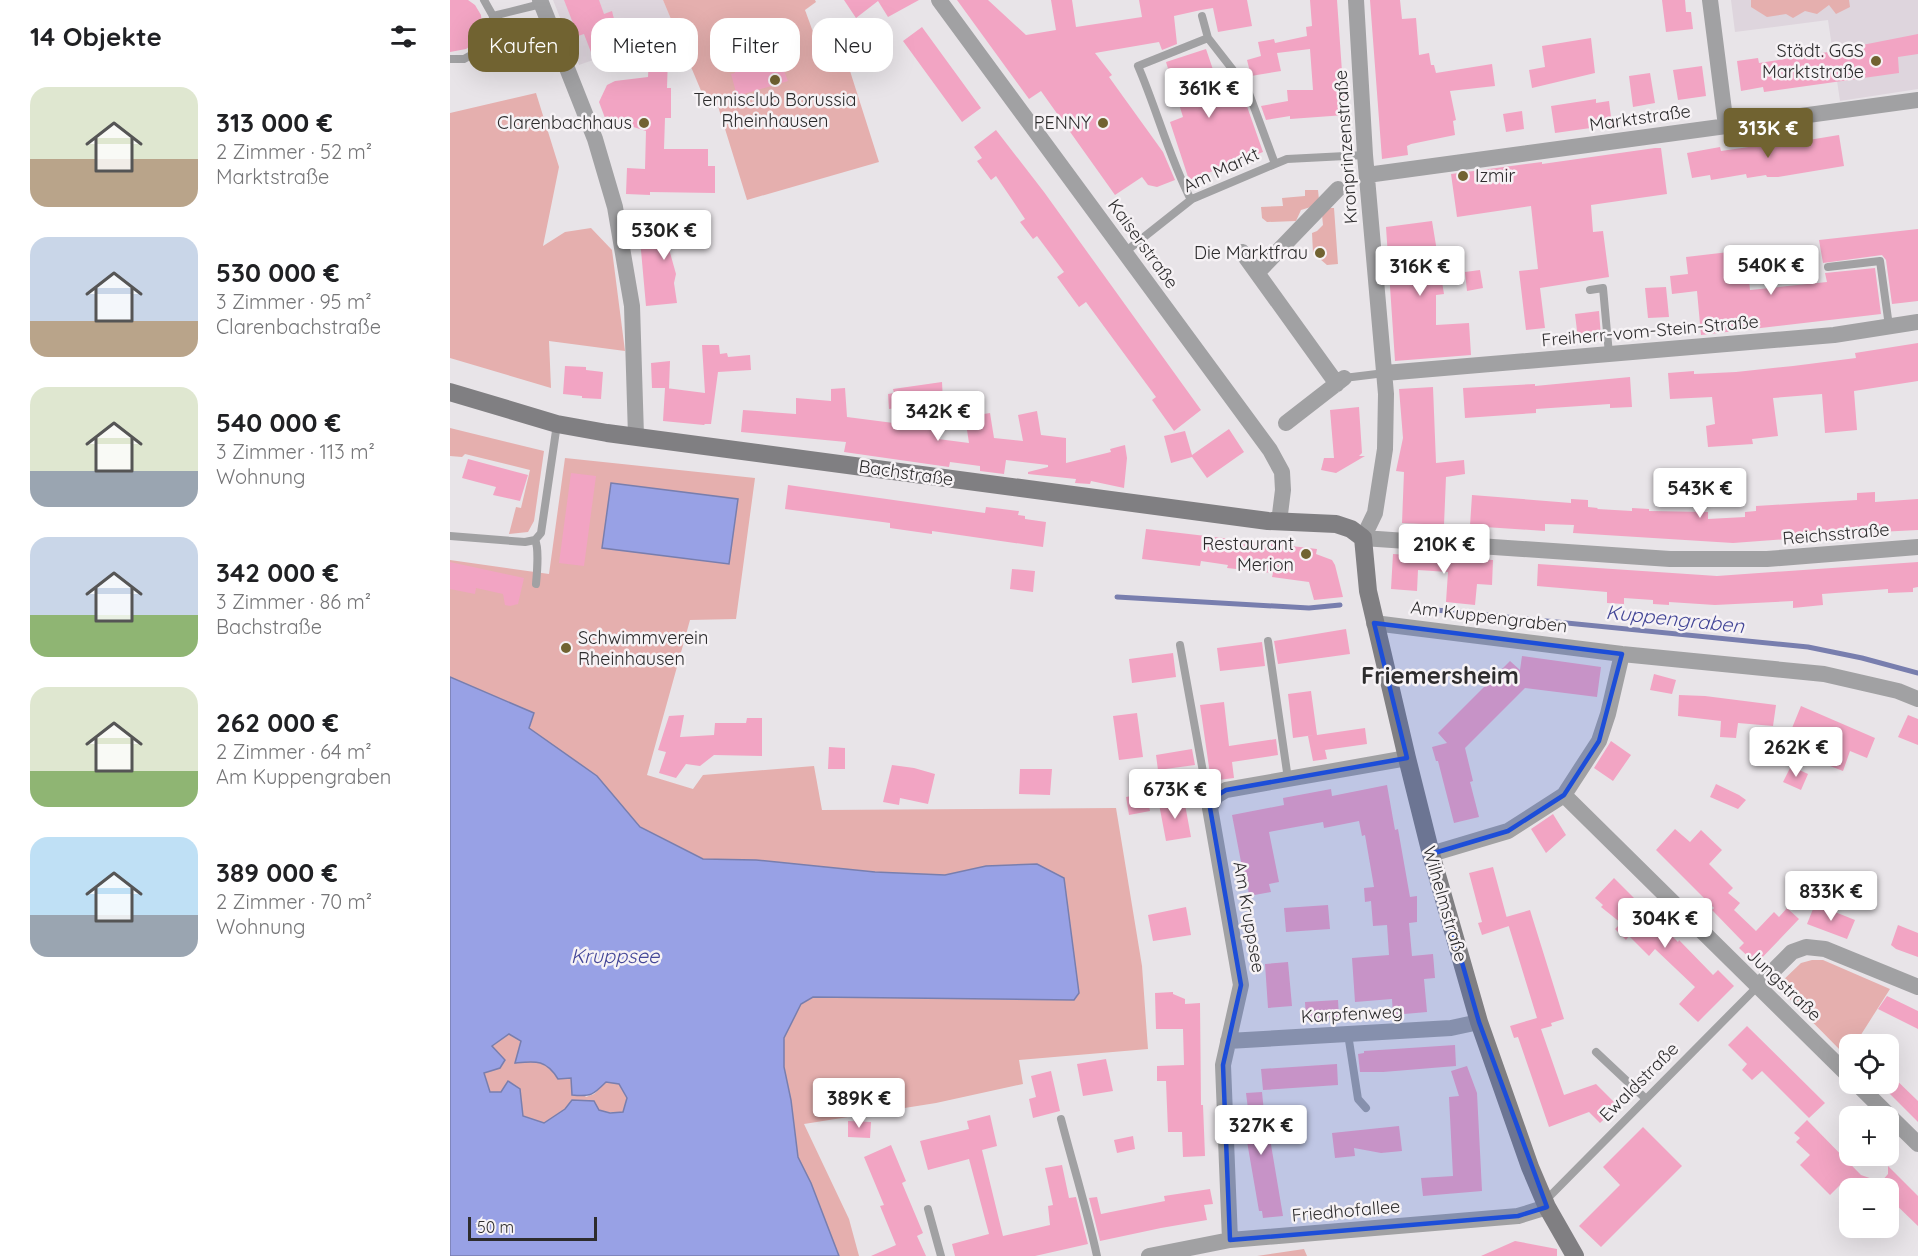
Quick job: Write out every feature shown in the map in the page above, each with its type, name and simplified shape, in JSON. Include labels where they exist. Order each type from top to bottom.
[{"type":"street","name":"Kaiserstraße","points":[[939,0],[1270,450],[1282,472],[1283,490],[1279,522]]},
{"type":"street","name":"Kronprinzenstraße","points":[[1356,0],[1365,154],[1385,373],[1385,449],[1375,513],[1363,538]]},
{"type":"street","points":[[1710,0],[1726,126]]},
{"type":"street","points":[[541,2],[595,139],[615,207],[632,306],[636,436]]},
{"type":"street","name":"Marktstraße","points":[[1367,176],[1918,99]]},
{"type":"street","points":[[1257,273],[1338,189]]},
{"type":"street","points":[[1242,252],[1340,381],[1286,423]]},
{"type":"street","name":"Freiherr-vom-Stein-Straße","points":[[1385,373],[1834,335],[1918,322]]},
{"type":"street","name":"Bachstraße","points":[[450,392],[557,424],[915,475],[1279,522],[1336,524],[1351,529],[1363,538]]},
{"type":"street","name":"Reichsstraße","points":[[1363,538],[1670,559],[1767,559],[1918,547]]},
{"type":"street","name":"Wilhelmstraße","points":[[1363,538],[1368,591],[1374,623],[1431,854],[1479,1022],[1530,1167],[1546,1204],[1575,1256]]},
{"type":"street","name":"Am Kuppengraben","points":[[1374,623],[1622,654],[1824,674],[1898,691],[1918,699]]},
{"type":"street","points":[[1431,854],[1508,831],[1564,795],[1599,741],[1608,714],[1622,654]]},
{"type":"street","points":[[1210,808],[1216,796],[1226,790],[1407,758]]},
{"type":"street","name":"Jungstraße","points":[[1564,795],[1839,1066]]},
{"type":"street","name":"Am Kruppsee","points":[[1210,808],[1241,986],[1222,1065],[1230,1240]]},
{"type":"street","points":[[1757,987],[1792,952],[1806,947],[1825,949],[1918,987]]},
{"type":"street","name":"Karpfenweg","points":[[1228,1041],[1451,1028],[1479,1022]]},
{"type":"street","points":[[1867,1094],[1918,1144]]},
{"type":"street","name":"Friedhofallee","points":[[1149,1256],[1230,1240],[1518,1216],[1546,1204]]},
{"type":"lane","points":[[450,59],[464,59],[482,49],[492,32],[493,16],[484,0]]},
{"type":"lane","points":[[493,16],[541,2]]},
{"type":"lane","name":"Am Markt","points":[[1202,16],[1208,38],[1247,88],[1275,164]]},
{"type":"lane","points":[[1191,200],[1179,176],[1138,66],[1208,38]]},
{"type":"lane","name":"Am Markt","points":[[1125,252],[1191,200],[1287,159],[1365,154]]},
{"type":"lane","points":[[1828,267],[1880,261],[1889,327]]},
{"type":"lane","points":[[1590,290],[1603,288],[1609,354]]},
{"type":"lane","points":[[1340,381],[1385,373]]},
{"type":"lane","points":[[450,536],[525,542],[535,540],[542,533],[557,424]]},
{"type":"lane","points":[[535,540],[538,546],[536,584]]},
{"type":"lane","points":[[1268,641],[1288,779]]},
{"type":"lane","points":[[1180,645],[1210,808]]},
{"type":"lane","name":"Ewaldstraße","points":[[1546,1204],[1757,987]]},
{"type":"lane","points":[[1348,1034],[1358,1099],[1366,1108]]},
{"type":"lane","points":[[1596,1052],[1646,1099]]},
{"type":"lane","points":[[1061,1119],[1097,1256]]},
{"type":"lane","points":[[928,1209],[940,1256]]},
{"type":"highlighted area","points":[[1374,623],[1622,654],[1599,741],[1564,795],[1508,831],[1431,854],[1479,1022],[1547,1207],[1518,1216],[1230,1240],[1223,1065],[1241,985],[1210,808],[1216,796],[1226,790],[1407,758]]},
{"type":"shaded area","points":[[553,0],[663,0],[671,18],[591,18],[591,61],[579,65],[579,18],[560,18]]},
{"type":"shaded area","name":"Tennisclub Borussia Rheinhausen","points":[[663,0],[815,0],[816,2],[805,10],[812,29],[812,72],[850,72],[879,162],[747,200],[717,103],[707,105],[693,72],[698,72],[698,18],[671,18]]},
{"type":"shaded area","name":"Städt. GGS Marktstraße","points":[[1731,0],[1918,0],[1918,89],[1840,101],[1828,20],[1735,32]]},
{"type":"shaded area","points":[[1751,0],[1849,0],[1850,7],[1836,14],[1829,5],[1817,14],[1805,11],[1793,18],[1786,14],[1767,17],[1751,7]]},
{"type":"shaded area","points":[[536,93],[559,167],[543,246],[565,232],[591,228],[612,250],[625,351],[549,341],[551,388],[450,358],[450,113]]},
{"type":"shaded area","points":[[1305,190],[1318,190],[1319,200],[1314,206],[1301,210],[1296,221],[1267,222],[1262,218],[1261,207],[1283,206],[1282,198],[1305,196]]},
{"type":"shaded area","points":[[1328,208],[1334,208],[1338,264],[1327,265],[1313,253],[1312,233],[1323,225],[1322,215]]},
{"type":"shaded area","points":[[450,428],[544,451],[534,521],[528,532],[509,534],[516,507],[521,508],[530,470],[465,454],[462,457],[450,456]]},
{"type":"shaded area","points":[[565,458],[755,478],[736,619],[690,620],[647,775],[693,789],[703,775],[814,766],[822,810],[1116,808],[1142,966],[1148,1049],[1019,1060],[1023,1084],[936,1103],[804,1124],[849,1219],[859,1256],[839,1256],[811,1183],[798,1157],[791,1100],[784,1067],[784,1038],[801,1004],[812,997],[1074,1000],[986,866],[945,875],[875,872],[756,860],[703,859],[640,827],[597,776],[528,728],[533,713],[450,677],[450,560],[549,574]]},
{"type":"shaded area","points":[[1823,960],[1890,989],[1861,1034],[1839,1034],[1839,1049],[1777,986],[1801,963]]},
{"type":"shaded area","points":[[509,1034],[521,1040],[536,1061],[571,1078],[586,1097],[594,1094],[606,1082],[619,1084],[627,1098],[623,1113],[565,1109],[544,1123],[523,1116],[501,1092],[490,1092],[484,1073],[500,1068],[505,1061],[492,1046]]},
{"type":"shaded area","points":[[1304,1249],[1307,1256],[1257,1256]]},
{"type":"water","points":[[611,483],[738,499],[729,564],[602,548]]},
{"type":"water","name":"Kruppsee","points":[[450,677],[534,713],[529,728],[597,776],[640,827],[703,859],[756,860],[875,872],[945,875],[986,866],[1037,864],[1064,878],[1079,993],[1074,1000],[813,997],[801,1004],[784,1038],[784,1067],[791,1100],[798,1157],[811,1183],[839,1256],[450,1256]],"holes":[[[509,1034],[521,1041],[515,1063],[540,1063],[554,1072],[558,1079],[571,1078],[572,1095],[591,1094],[606,1082],[619,1084],[627,1098],[623,1112],[610,1113],[599,1110],[594,1101],[572,1100],[565,1109],[544,1123],[523,1116],[520,1089],[508,1081],[501,1092],[490,1092],[484,1073],[500,1068],[505,1060],[492,1046]]]},
{"type":"building","points":[[450,0],[468,0],[475,5],[481,18],[468,18],[468,48],[450,52]]},
{"type":"building","points":[[564,0],[599,0],[604,14],[612,11],[614,18],[591,18],[591,52],[584,34],[579,36],[579,18],[571,18]]},
{"type":"building","points":[[844,0],[919,0],[888,17],[878,1],[856,18]]},
{"type":"building","points":[[957,0],[988,0],[1026,35],[1056,30],[1051,0],[1072,0],[1076,27],[1142,17],[1139,0],[1247,0],[1252,26],[1218,32],[1213,8],[1201,10],[1174,16],[1177,44],[1162,50],[1159,42],[1095,53],[1112,75],[1109,77],[1163,152],[1175,180],[1157,187],[1148,185],[1142,177],[1115,195],[1041,91],[1029,99]]},
{"type":"building","points":[[1310,0],[1337,0],[1345,115],[1290,119],[1290,116],[1266,120],[1261,106],[1288,101],[1287,90],[1313,90],[1310,49],[1277,53],[1281,71],[1251,76],[1247,60],[1261,56],[1258,42],[1274,39],[1275,43],[1307,36],[1306,27],[1312,26]]},
{"type":"building","points":[[1370,0],[1400,0],[1402,19],[1416,18],[1419,55],[1429,53],[1431,65],[1434,65],[1436,73],[1492,64],[1495,86],[1450,91],[1456,120],[1453,121],[1455,135],[1411,144],[1407,146],[1408,155],[1382,159]]},
{"type":"building","points":[[1662,0],[1685,0],[1686,12],[1691,12],[1693,29],[1666,32]]},
{"type":"building","points":[[922,27],[981,108],[962,122],[903,41]]},
{"type":"building","points":[[1918,34],[1918,54],[1898,57],[1899,73],[1764,92],[1763,87],[1741,91],[1737,61],[1758,58],[1759,63],[1847,49]]},
{"type":"building","points":[[1591,38],[1595,73],[1532,88],[1529,70],[1545,67],[1542,46]]},
{"type":"building","points":[[1206,49],[1224,102],[1243,95],[1263,152],[1189,180],[1170,122],[1183,117],[1166,62]]},
{"type":"building","points":[[1702,66],[1706,96],[1678,100],[1673,70]]},
{"type":"building","points":[[648,72],[668,72],[667,88],[671,88],[671,118],[665,118],[664,149],[708,149],[708,166],[715,166],[715,193],[626,194],[627,168],[645,169],[646,131],[605,118],[599,102],[607,85],[615,81],[648,77]]},
{"type":"building","points":[[784,72],[788,81],[737,96],[731,74]]},
{"type":"building","points":[[1650,73],[1655,103],[1633,107],[1629,76]]},
{"type":"building","points":[[1596,99],[1596,103],[1609,101],[1612,125],[1555,133],[1551,106]]},
{"type":"building","points":[[1522,111],[1524,129],[1506,132],[1503,114]]},
{"type":"building","points":[[996,130],[1044,192],[1201,410],[1174,431],[1152,400],[1156,397],[1086,302],[1079,307],[1057,277],[1064,272],[1037,236],[1033,239],[1020,222],[1025,219],[996,176],[991,180],[977,161],[982,158],[974,147]]},
{"type":"building","points":[[1839,135],[1844,166],[1778,177],[1767,177],[1766,175],[1747,178],[1746,174],[1711,180],[1710,175],[1692,178],[1687,153],[1720,147],[1721,151],[1783,142],[1784,144]]},
{"type":"building","points":[[1661,148],[1667,194],[1591,205],[1593,232],[1603,231],[1609,277],[1540,288],[1545,328],[1526,330],[1519,271],[1538,269],[1531,206],[1457,217],[1451,174]]},
{"type":"building","points":[[1432,221],[1444,294],[1436,295],[1436,325],[1469,323],[1471,355],[1395,361],[1386,227]]},
{"type":"building","points":[[669,226],[670,233],[707,230],[708,245],[669,249],[676,274],[674,283],[677,303],[646,306],[639,228]]},
{"type":"building","points":[[1918,229],[1918,301],[1892,304],[1886,260],[1882,255],[1823,263],[1819,240]]},
{"type":"building","points":[[1746,250],[1750,290],[1827,282],[1825,273],[1875,268],[1881,314],[1701,335],[1697,291],[1672,294],[1670,276],[1688,274],[1686,257]]},
{"type":"building","points":[[1480,270],[1483,288],[1467,291],[1465,272]]},
{"type":"building","points":[[1666,287],[1669,317],[1648,318],[1645,288]]},
{"type":"building","points":[[1599,311],[1601,337],[1578,339],[1575,314]]},
{"type":"building","points":[[1918,343],[1918,381],[1854,391],[1857,430],[1825,433],[1822,394],[1773,398],[1778,436],[1752,439],[1753,444],[1708,447],[1706,426],[1715,424],[1712,397],[1670,399],[1668,373],[1736,372],[1793,366],[1856,358],[1855,353]]},
{"type":"building","points":[[702,345],[719,345],[720,354],[727,353],[728,357],[750,355],[751,370],[718,372],[711,424],[663,421],[665,388],[652,388],[651,363],[670,361],[669,388],[705,393]]},
{"type":"building","points":[[565,366],[586,367],[586,370],[603,372],[601,399],[563,394]]},
{"type":"building","points":[[1630,377],[1632,407],[1610,408],[1610,404],[1536,409],[1536,413],[1465,418],[1463,388],[1535,384],[1535,386]]},
{"type":"building","points":[[942,382],[943,402],[889,409],[888,394],[894,393],[893,389]]},
{"type":"building","points":[[1433,387],[1436,463],[1464,460],[1465,474],[1446,477],[1444,525],[1402,523],[1404,472],[1396,471],[1403,438],[1399,389]]},
{"type":"building","points":[[845,388],[847,417],[940,429],[938,439],[969,443],[965,417],[990,413],[994,438],[1023,441],[1018,415],[1037,411],[1041,435],[1066,438],[1066,463],[1111,452],[1110,449],[1125,445],[1127,458],[1124,488],[1091,481],[1090,484],[1075,483],[1076,479],[1028,474],[1028,472],[1048,467],[1048,465],[1006,460],[1004,474],[980,471],[980,466],[950,462],[949,467],[844,452],[846,442],[741,432],[743,410],[796,414],[796,398],[831,401],[831,389]]},
{"type":"building","points":[[1359,407],[1362,453],[1359,456],[1365,456],[1336,473],[1321,470],[1324,458],[1334,458],[1330,410]]},
{"type":"building","points":[[1229,429],[1244,452],[1207,478],[1192,457],[1171,463],[1164,436],[1185,431],[1192,455]]},
{"type":"building","points":[[468,459],[528,475],[520,501],[493,495],[496,487],[462,478]]},
{"type":"building","points":[[571,473],[596,476],[584,566],[559,563]]},
{"type":"building","points":[[788,485],[985,513],[986,507],[1019,511],[1018,515],[1025,516],[1025,519],[1046,522],[1043,547],[932,531],[932,534],[890,528],[890,523],[785,509]]},
{"type":"building","points":[[1875,492],[1875,502],[1918,499],[1918,530],[1859,533],[1859,529],[1800,532],[1800,538],[1733,543],[1573,533],[1574,525],[1545,524],[1545,531],[1470,526],[1472,495],[1571,503],[1571,499],[1588,500],[1588,507],[1597,509],[1632,511],[1632,508],[1649,509],[1649,511],[1708,512],[1708,519],[1745,517],[1745,512],[1756,511],[1756,506],[1857,500],[1857,493]]},
{"type":"building","points":[[1146,529],[1317,549],[1316,554],[1332,560],[1335,565],[1343,597],[1314,600],[1309,582],[1272,577],[1273,573],[1227,568],[1228,565],[1201,561],[1200,566],[1142,559]]},
{"type":"building","points":[[1393,554],[1493,560],[1492,585],[1477,584],[1475,605],[1446,602],[1448,572],[1418,570],[1417,591],[1391,589]]},
{"type":"building","points":[[450,562],[524,578],[518,604],[505,605],[503,594],[476,588],[475,594],[450,589]]},
{"type":"building","points":[[1918,562],[1918,587],[1913,588],[1913,592],[1888,593],[1888,589],[1822,594],[1823,605],[1793,608],[1793,601],[1715,605],[1669,602],[1669,605],[1653,604],[1653,600],[1624,598],[1624,604],[1607,603],[1607,592],[1537,586],[1538,564],[1717,576]]},
{"type":"building","points":[[1012,569],[1035,571],[1033,592],[1010,589]]},
{"type":"building","points":[[1346,629],[1350,654],[1278,664],[1274,641]]},
{"type":"building","points":[[1262,642],[1265,666],[1220,671],[1217,648]]},
{"type":"building","points":[[1173,653],[1176,677],[1132,683],[1129,659]]},
{"type":"building","points":[[1522,656],[1601,667],[1597,697],[1525,688],[1465,748],[1473,781],[1470,782],[1479,817],[1454,823],[1438,761],[1436,761],[1432,747],[1447,743],[1438,733],[1510,661],[1520,670]]},
{"type":"building","points":[[1654,674],[1676,680],[1672,694],[1650,690]]},
{"type":"building","points":[[1311,691],[1317,735],[1365,728],[1367,744],[1325,750],[1327,759],[1313,761],[1308,736],[1314,735],[1293,738],[1288,694]]},
{"type":"building","points":[[1679,695],[1776,705],[1773,726],[1738,723],[1736,738],[1720,737],[1721,721],[1678,716]]},
{"type":"building","points":[[1224,702],[1229,746],[1276,739],[1278,755],[1232,762],[1234,778],[1211,781],[1200,705]]},
{"type":"building","points":[[1801,706],[1875,738],[1867,758],[1850,751],[1843,771],[1820,762],[1826,749],[1810,742],[1813,736],[1792,728]]},
{"type":"building","points":[[1137,713],[1143,757],[1119,760],[1113,716]]},
{"type":"building","points":[[684,715],[680,737],[714,735],[715,723],[746,723],[747,718],[762,718],[762,756],[714,755],[700,766],[686,764],[676,778],[659,773],[666,752],[658,750],[669,716]]},
{"type":"building","points":[[1908,715],[1918,719],[1918,745],[1898,737]]},
{"type":"building","points":[[1611,741],[1631,755],[1613,781],[1594,768]]},
{"type":"building","points":[[829,747],[845,748],[845,769],[828,769]]},
{"type":"building","points":[[1192,749],[1195,765],[1158,770],[1156,755]]},
{"type":"building","points":[[892,765],[935,774],[928,804],[900,798],[899,805],[883,802]]},
{"type":"building","points":[[1791,766],[1808,774],[1801,790],[1783,782]]},
{"type":"building","points":[[1020,769],[1052,769],[1050,795],[1019,794]]},
{"type":"building","points":[[1716,784],[1746,800],[1738,809],[1710,797]]},
{"type":"building","points":[[1387,785],[1395,830],[1398,829],[1410,897],[1417,896],[1417,922],[1409,923],[1412,956],[1433,954],[1435,978],[1424,979],[1427,1012],[1393,1015],[1392,999],[1355,1002],[1352,958],[1389,955],[1387,925],[1373,926],[1371,901],[1365,902],[1364,888],[1374,887],[1365,835],[1362,836],[1359,821],[1324,828],[1323,822],[1269,832],[1279,882],[1269,884],[1271,892],[1249,896],[1232,815],[1284,805],[1283,798],[1331,789],[1332,796]]},
{"type":"building","points":[[1146,793],[1150,811],[1129,815],[1126,797]]},
{"type":"building","points":[[1184,799],[1191,837],[1166,841],[1159,804]]},
{"type":"building","points":[[1553,814],[1566,835],[1546,853],[1531,829]]},
{"type":"building","points":[[1675,829],[1690,842],[1701,830],[1722,850],[1709,864],[1733,888],[1728,893],[1740,903],[1734,910],[1756,931],[1774,912],[1779,917],[1787,908],[1799,919],[1756,964],[1739,948],[1744,943],[1712,910],[1714,908],[1656,850]]},
{"type":"building","points":[[1493,867],[1509,926],[1482,935],[1478,923],[1482,922],[1469,873]]},
{"type":"building","points":[[1614,878],[1713,975],[1718,970],[1734,986],[1698,1022],[1679,1004],[1695,987],[1655,949],[1649,956],[1629,936],[1626,940],[1615,929],[1621,923],[1601,907],[1603,905],[1595,898]]},
{"type":"building","points":[[1815,904],[1855,920],[1847,939],[1807,924]]},
{"type":"building","points":[[1328,905],[1330,929],[1286,932],[1284,908]]},
{"type":"building","points":[[1186,907],[1191,935],[1153,941],[1148,915]]},
{"type":"building","points":[[1530,910],[1564,1019],[1541,1029],[1564,1095],[1596,1084],[1618,1106],[1600,1123],[1589,1112],[1549,1127],[1518,1037],[1514,1038],[1510,1026],[1537,1018],[1506,917]]},
{"type":"building","points":[[1898,925],[1918,933],[1918,957],[1891,945]]},
{"type":"building","points":[[1288,962],[1292,1006],[1268,1008],[1265,964]]},
{"type":"building","points":[[1173,992],[1185,999],[1185,1004],[1200,1003],[1201,1105],[1203,1105],[1205,1156],[1183,1157],[1182,1132],[1168,1132],[1166,1081],[1157,1081],[1157,1066],[1184,1065],[1183,1029],[1156,1029],[1155,993]]},
{"type":"building","points":[[1887,996],[1918,1011],[1918,1029],[1878,1009]]},
{"type":"building","points":[[1338,1000],[1339,1017],[1306,1019],[1305,1002]]},
{"type":"building","points":[[1747,1026],[1825,1103],[1809,1118],[1762,1071],[1752,1080],[1742,1070],[1747,1064],[1728,1045]]},
{"type":"building","points":[[1455,1045],[1456,1066],[1360,1072],[1358,1054],[1364,1051]]},
{"type":"building","points":[[1106,1059],[1113,1091],[1083,1096],[1077,1064]]},
{"type":"building","points":[[1337,1064],[1338,1085],[1263,1090],[1261,1069]]},
{"type":"building","points":[[1467,1066],[1477,1093],[1482,1191],[1423,1196],[1421,1178],[1453,1176],[1449,1097],[1459,1096],[1451,1071]]},
{"type":"building","points":[[1051,1071],[1060,1111],[1033,1118],[1029,1099],[1036,1097],[1031,1076]]},
{"type":"building","points":[[1899,1083],[1918,1101],[1918,1122],[1890,1094],[1899,1094]]},
{"type":"building","points":[[1262,1092],[1265,1122],[1267,1121],[1283,1216],[1263,1218],[1262,1211],[1259,1211],[1244,1124],[1238,1125],[1237,1110],[1248,1109],[1246,1093]]},
{"type":"building","points":[[990,1115],[997,1146],[982,1150],[1003,1236],[1050,1225],[1048,1206],[1053,1205],[1045,1168],[1062,1165],[1069,1198],[1076,1197],[1088,1244],[1035,1256],[955,1256],[952,1244],[989,1234],[969,1159],[928,1170],[920,1141],[969,1129],[967,1121]]},
{"type":"building","points":[[1807,1120],[1839,1153],[1839,1166],[1852,1166],[1861,1175],[1870,1178],[1839,1178],[1839,1186],[1830,1195],[1800,1165],[1810,1155],[1796,1142],[1800,1138],[1794,1133]]},
{"type":"building","points":[[848,1121],[871,1122],[870,1138],[848,1137]]},
{"type":"building","points":[[1399,1126],[1402,1151],[1381,1153],[1354,1148],[1355,1156],[1335,1158],[1332,1133]]},
{"type":"building","points":[[1643,1127],[1682,1166],[1601,1247],[1579,1226],[1620,1185],[1603,1167]]},
{"type":"building","points":[[1133,1136],[1135,1149],[1117,1153],[1114,1140]]},
{"type":"building","points":[[891,1145],[906,1181],[902,1183],[923,1233],[917,1236],[926,1256],[871,1256],[896,1245],[880,1206],[884,1205],[864,1157]]},
{"type":"building","points":[[1888,1166],[1918,1196],[1918,1226],[1899,1208],[1899,1178],[1884,1178],[1888,1174]]},
{"type":"building","points":[[1210,1189],[1213,1204],[1204,1205],[1207,1220],[1100,1241],[1089,1198],[1097,1197],[1101,1214],[1165,1201],[1164,1196]]},
{"type":"building","points":[[1515,1241],[1557,1249],[1557,1256],[1481,1256]]},
{"type":"waterway","name":"Kuppengraben","points":[[1117,597],[1309,608],[1340,605]]},
{"type":"waterway","name":"Kuppengraben","points":[[1426,609],[1808,647],[1918,673]]},
{"type":"place","name":"Städt. GGS Marktstraße","points":[[1876,61]]},
{"type":"place","name":"Tennisclub Borussia Rheinhausen","points":[[775,80]]},
{"type":"place","name":"Clarenbachhaus","points":[[644,123]]},
{"type":"place","name":"PENNY","points":[[1103,123]]},
{"type":"place","name":"Izmir","points":[[1463,176]]},
{"type":"place","name":"Die Marktfrau","points":[[1320,253]]},
{"type":"place","name":"Restaurant Merion","points":[[1306,554]]},
{"type":"place","name":"Schwimmverein Rheinhausen","points":[[566,648]]},
{"type":"district","name":"Friemersheim","points":[[1440,676]]}]
